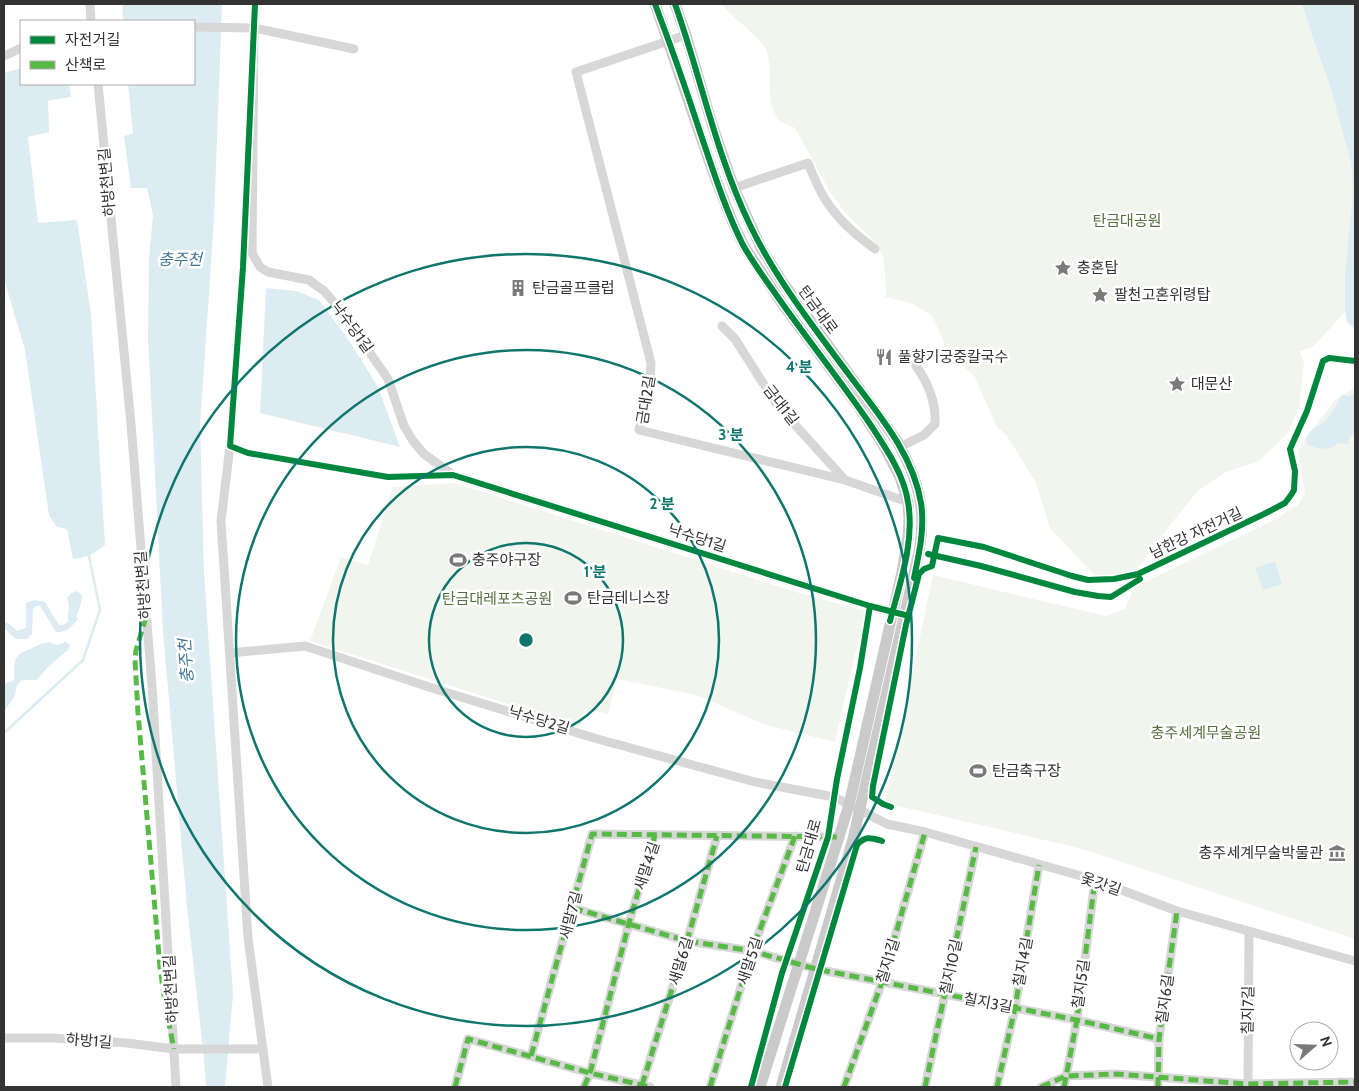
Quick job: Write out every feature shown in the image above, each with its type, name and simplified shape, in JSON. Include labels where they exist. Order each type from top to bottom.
[{"type":"main road","name":"탄금대로","points":[[655,4],[714,172],[733,223],[744,246],[783,305],[858,406],[882,443],[900,477],[908,502],[908,537],[902,572],[849,804],[760,1087]]},
{"type":"main road","name":"탄금대로","points":[[675,4],[734,188],[761,248],[781,280],[875,408],[900,447],[916,481],[923,516],[919,552],[860,812],[781,1087]]},
{"type":"street","points":[[90,4],[91,20]]},
{"type":"street","points":[[195,27],[254,28],[354,49]]},
{"type":"street","name":"낙수당1길","points":[[254,28],[252,253],[260,267],[268,272],[309,280],[324,290],[339,308],[388,379],[404,426],[424,454],[453,475],[905,615]]},
{"type":"street","points":[[669,41],[686,35]]},
{"type":"street","name":"금대2길","points":[[669,41],[576,72],[651,363],[650,382],[639,430],[845,480],[908,502]]},
{"type":"street","points":[[4,56],[20,48]]},
{"type":"street","name":"하방천변길","points":[[98,85],[131,433],[152,686],[176,1087]]},
{"type":"street","points":[[734,188],[808,163],[824,198],[838,217],[860,240],[875,249]]},
{"type":"street","name":"금대1길","points":[[722,326],[735,339],[778,405],[845,480]]},
{"type":"street","points":[[900,447],[924,435],[935,424],[936,409],[932,396],[925,379],[916,366]]},
{"type":"street","points":[[230,446],[221,521],[248,938],[268,1087]]},
{"type":"street","name":"낙수당2길","points":[[230,653],[305,646],[594,738],[755,782],[834,797],[849,804]]},
{"type":"street","name":"옻갓길","points":[[849,804],[860,812],[887,824],[926,832],[1095,880],[1177,911],[1355,961]]},
{"type":"street","name":"칠지1길","points":[[844,1087],[882,982],[926,832]]},
{"type":"street","name":"새말7길","points":[[532,1056],[592,834],[655,835]]},
{"type":"street","name":"새말4길","points":[[584,1087],[590,1073],[629,923],[655,835],[840,837]]},
{"type":"street","name":"새말6길","points":[[646,1086],[717,836]]},
{"type":"street","name":"새말5길","points":[[710,1087],[752,951],[795,836]]},
{"type":"street","name":"칠지10길","points":[[925,1087],[976,847]]},
{"type":"street","name":"칠지4길","points":[[997,1087],[1015,1008],[1039,865]]},
{"type":"street","name":"칠지5길","points":[[1064,1087],[1077,1020],[1095,880]]},
{"type":"street","name":"칠지3길","points":[[573,908],[688,941],[752,951],[816,968],[1077,1020],[1159,1039]]},
{"type":"street","name":"칠지6길","points":[[1158,1087],[1159,1039],[1177,911]]},
{"type":"street","name":"칠지7길","points":[[1248,1086],[1249,932]]},
{"type":"street","name":"하방1길","points":[[4,1038],[53,1038],[127,1043],[174,1049],[263,1049]]},
{"type":"street","points":[[455,1087],[468,1039],[590,1073],[646,1086]]},
{"type":"street","points":[[1041,1087],[1066,1076],[1117,1074],[1248,1086],[1355,1082]]},
{"type":"green space","name":"탄금대공원","points":[[721,4],[1302,4],[1330,86],[1351,163],[1353,192],[1345,274],[1345,312],[1313,347],[1300,351],[1304,363],[1299,407],[1288,433],[1259,461],[1226,472],[1198,491],[1137,569],[1097,578],[1050,528],[1036,483],[1007,436],[997,427],[974,376],[949,353],[932,316],[913,304],[885,297],[883,256],[872,239],[846,214],[830,192],[795,128],[779,121],[771,103],[767,52],[760,41]]},
{"type":"green space","name":"충주세계무술공원","points":[[1355,387],[1355,939],[1079,848],[885,803],[933,575],[1106,616],[1125,609],[1134,587],[1272,521],[1298,505],[1305,493],[1298,452],[1301,444],[1335,400]]},
{"type":"green space","name":"탄금대레포츠공원","points":[[455,483],[796,592],[865,611],[835,742],[766,725],[696,695],[617,679],[608,714],[585,708],[580,727],[310,641],[341,557],[368,565],[393,487]]},
{"type":"water","name":"충주천","points":[[122,4],[222,4],[214,220],[200,425],[204,573],[233,995],[225,1087],[206,1087],[187,907],[163,631],[148,338],[149,259],[153,215],[147,188],[131,188],[124,136],[133,133],[128,85],[195,85],[195,20],[123,20]]},
{"type":"water","points":[[1302,4],[1355,4],[1355,329],[1347,322],[1345,312],[1345,274],[1353,192],[1351,163],[1330,86]]},
{"type":"water","points":[[20,68],[20,85],[69,85],[71,97],[48,101],[49,132],[28,137],[38,223],[77,220],[91,314],[105,545],[82,558],[73,559],[67,529],[57,527],[49,515],[25,350],[4,279],[4,73]]},
{"type":"water","points":[[266,288],[296,291],[319,300],[350,342],[378,387],[400,447],[260,413]]},
{"type":"water","points":[[1355,391],[1355,434],[1349,436],[1349,442],[1347,444],[1338,443],[1327,449],[1306,444],[1311,431],[1327,419],[1342,395],[1349,396],[1354,394]]},
{"type":"water","points":[[1275,561],[1282,584],[1263,590],[1255,568]]},
{"type":"water","points":[[77,591],[82,595],[76,617],[78,619],[66,630],[56,632],[40,606],[36,606],[33,609],[32,634],[27,639],[16,639],[4,628],[4,622],[17,631],[26,628],[26,603],[34,600],[45,602],[59,625],[63,625],[68,622],[69,604],[67,598],[71,593]]},
{"type":"water","points":[[49,642],[57,645],[66,642],[70,645],[69,649],[46,669],[37,680],[22,680],[17,685],[15,695],[4,712],[4,684],[14,680],[17,657],[24,651]]},
{"type":"waterway","points":[[4,733],[83,660],[100,610],[89,556]]},
{"type":"marked path","points":[[146,617],[136,650],[135,660],[138,713],[160,967],[174,1049]]},
{"type":"marked path","points":[[844,1087],[882,982],[925,832]]},
{"type":"marked path","points":[[531,1056],[592,834],[839,837]]},
{"type":"marked path","points":[[584,1087],[590,1073],[629,923],[655,835]]},
{"type":"marked path","points":[[642,1085],[687,941],[717,836]]},
{"type":"marked path","points":[[710,1087],[752,951],[795,836]]},
{"type":"marked path","points":[[925,1087],[976,847]]},
{"type":"marked path","points":[[997,1087],[1015,1008],[1039,865]]},
{"type":"marked path","points":[[1064,1087],[1077,1020],[1095,880]]},
{"type":"marked path","points":[[573,908],[687,941],[752,951],[816,969],[1077,1020],[1159,1039]]},
{"type":"marked path","points":[[1158,1087],[1159,1039],[1177,911]]},
{"type":"marked path","points":[[455,1087],[468,1039],[590,1073],[650,1087]]},
{"type":"marked path","points":[[1041,1087],[1066,1076],[1117,1074],[1247,1084],[1355,1082]]},
{"type":"cycle path","points":[[255,4],[243,267],[230,446],[248,453],[388,477],[453,475],[870,606],[905,615]]},
{"type":"cycle path","points":[[655,4],[720,189],[743,245],[755,265],[870,424],[893,461],[902,481],[908,502],[910,532],[902,577],[890,621]]},
{"type":"cycle path","points":[[675,4],[718,144],[738,198],[760,245],[796,303],[883,420],[911,468],[917,485],[922,512],[921,541],[914,578]]},
{"type":"cycle path","name":"남한강 자전거길","points":[[891,807],[872,797],[873,786],[906,625],[919,574],[924,569],[932,566],[938,538],[984,547],[1088,580],[1114,579],[1138,574],[1285,503],[1294,490],[1295,471],[1290,449],[1307,411],[1323,361],[1329,358],[1355,361]]},
{"type":"cycle path","points":[[928,554],[981,566],[1075,592],[1098,596],[1111,597],[1140,579]]},
{"type":"cycle path","points":[[751,1087],[782,973],[828,837],[837,779],[860,668],[870,606]]},
{"type":"cycle path","points":[[785,1087],[857,845],[863,840],[872,838],[882,841]]},
{"type":"place","name":"충혼탑","points":[[1063,268]]},
{"type":"place","name":"탄금골프클럽","points":[[518,288]]},
{"type":"place","name":"팔천고혼위령탑","points":[[1100,295]]},
{"type":"place","name":"풀향기궁중칼국수","points":[[884,357]]},
{"type":"place","name":"대문산","points":[[1177,384]]},
{"type":"place","name":"충주야구장","points":[[458,560]]},
{"type":"place","name":"탄금테니스장","points":[[573,598]]},
{"type":"place","name":"탄금축구장","points":[[978,771]]},
{"type":"place","name":"충주세계무술박물관","points":[[1337,853]]}]
